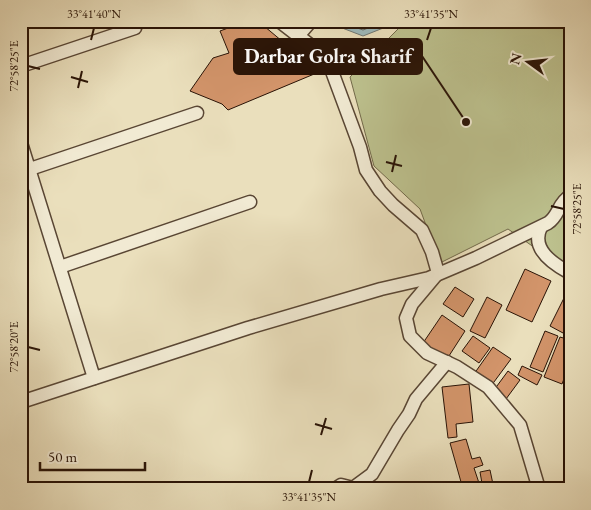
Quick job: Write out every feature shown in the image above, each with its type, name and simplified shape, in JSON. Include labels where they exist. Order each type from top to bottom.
[{"type":"street","points":[[278,21],[327,58],[360,147],[366,170],[386,198],[422,230],[432,252],[438,273]]},
{"type":"street","points":[[298,36],[311,21]]},
{"type":"street","points":[[21,66],[135,28]]},
{"type":"street","points":[[30,169],[197,113]]},
{"type":"street","points":[[21,143],[94,378]]},
{"type":"street","points":[[21,402],[248,328],[381,289],[429,278],[541,227],[554,219],[561,203],[570,196]]},
{"type":"street","points":[[60,267],[250,202]]},
{"type":"street","points":[[541,227],[538,239],[544,256],[556,266],[570,273]]},
{"type":"street","points":[[438,273],[412,304],[406,318],[410,336],[427,353],[447,362],[488,388],[520,425],[539,489]]},
{"type":"street","points":[[336,489],[341,486],[353,488],[372,474],[409,414],[416,399],[447,362]]},
{"type":"green space","points":[[406,21],[570,21],[570,267],[538,250],[508,229],[440,263],[420,209],[374,166],[350,77]]},
{"type":"water","points":[[324,21],[401,21],[363,36]]},
{"type":"building","points":[[247,21],[258,21],[319,72],[228,110],[222,104],[190,91],[213,58],[229,53],[220,31]]},
{"type":"building","points":[[525,269],[551,281],[532,322],[506,310]]},
{"type":"building","points":[[455,287],[474,299],[463,317],[443,304]]},
{"type":"building","points":[[566,294],[570,296],[570,320],[563,333],[550,326]]},
{"type":"building","points":[[487,297],[502,305],[485,338],[470,331]]},
{"type":"building","points":[[442,315],[465,331],[447,359],[423,343]]},
{"type":"building","points":[[545,331],[558,336],[543,372],[530,367]]},
{"type":"building","points":[[473,336],[490,348],[479,363],[462,351]]},
{"type":"building","points":[[560,337],[570,340],[570,363],[562,384],[544,377]]},
{"type":"building","points":[[493,347],[511,359],[491,386],[474,374]]},
{"type":"building","points":[[522,366],[542,375],[537,385],[518,375]]},
{"type":"building","points":[[508,371],[520,380],[506,399],[494,390]]},
{"type":"building","points":[[469,384],[473,422],[456,424],[457,437],[448,438],[442,387]]},
{"type":"building","points":[[466,439],[472,459],[480,457],[483,465],[474,468],[479,483],[471,486],[471,489],[463,489],[450,443]]},
{"type":"building","points":[[490,470],[494,489],[483,489],[480,472]]},
{"type":"place","name":"Darbar Golra Sharif","points":[[466,122]]}]
